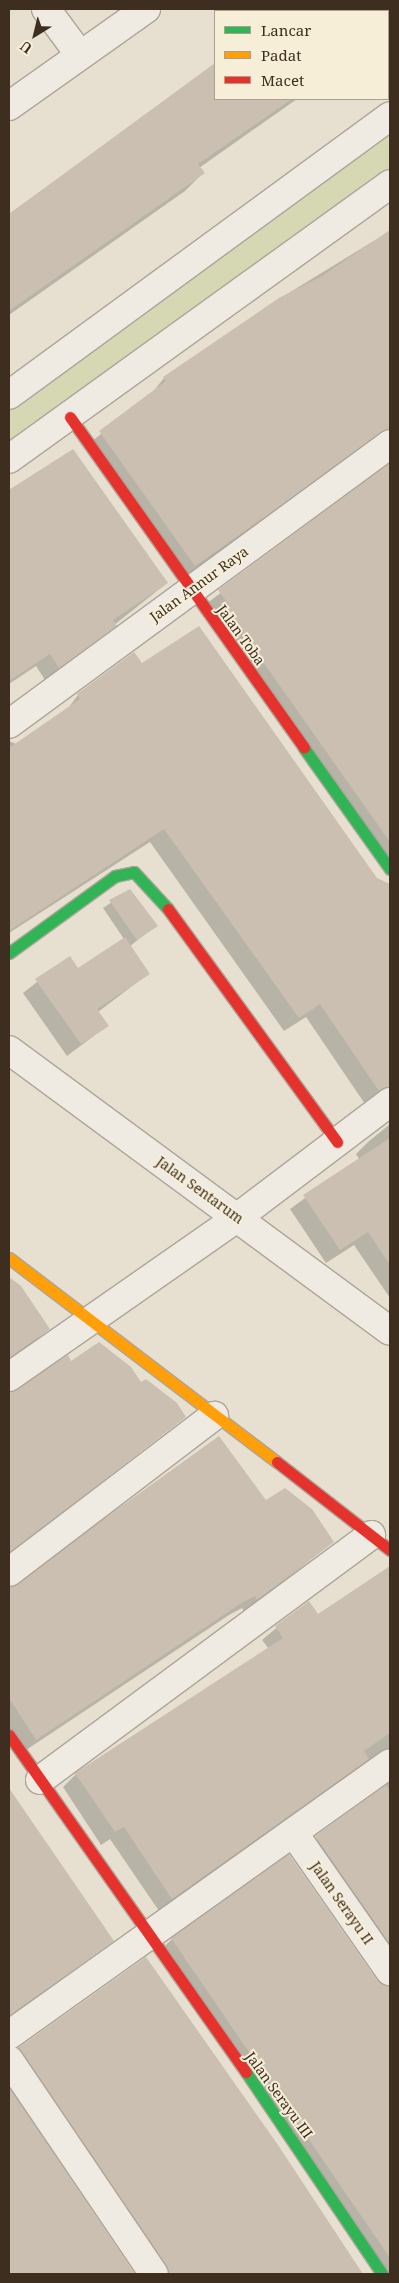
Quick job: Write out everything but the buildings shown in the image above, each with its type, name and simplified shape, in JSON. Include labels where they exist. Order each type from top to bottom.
[{"type":"street","points":[[46,9],[80,55]]},
{"type":"street","points":[[9,106],[146,9]]},
{"type":"street","points":[[9,395],[390,116]]},
{"type":"street","points":[[9,459],[70,417],[390,184]]},
{"type":"street","name":"Jalan Toba","points":[[70,417],[390,869]]},
{"type":"street","name":"Jalan Annur Raya","points":[[9,724],[390,444]]},
{"type":"street","points":[[9,953],[115,876],[134,872],[151,886],[336,1142]]},
{"type":"street","name":"Jalan Sentarum","points":[[9,1050],[238,1217],[390,1331]]},
{"type":"street","points":[[9,1377],[91,1316],[238,1217],[390,1102]]},
{"type":"street","points":[[9,1258],[91,1316],[214,1416],[380,1542],[40,1780]]},
{"type":"street","points":[[9,1572],[214,1416]]},
{"type":"street","name":"Jalan Serayu III","points":[[9,1735],[146,1936],[291,2136],[382,2274]]},
{"type":"street","points":[[9,2035],[146,1936],[295,1835],[390,1764]]},
{"type":"street","name":"Jalan Serayu II","points":[[295,1835],[390,1971]]},
{"type":"street","points":[[9,2060],[154,2274]]},
{"type":"green space","points":[[390,116],[390,184],[9,458],[9,394]]},
{"type":"traffic: fast","points":[[304,748],[390,869]]},
{"type":"traffic: fast","points":[[9,953],[115,876],[134,872],[168,909]]},
{"type":"traffic: fast","points":[[246,2072],[382,2274]]},
{"type":"traffic: slow","points":[[9,1258],[277,1462]]},
{"type":"traffic: jam","points":[[70,417],[304,748]]},
{"type":"traffic: jam","points":[[168,909],[337,1142]]},
{"type":"traffic: jam","points":[[277,1462],[390,1550]]},
{"type":"traffic: jam","points":[[9,1735],[246,2072]]}]
